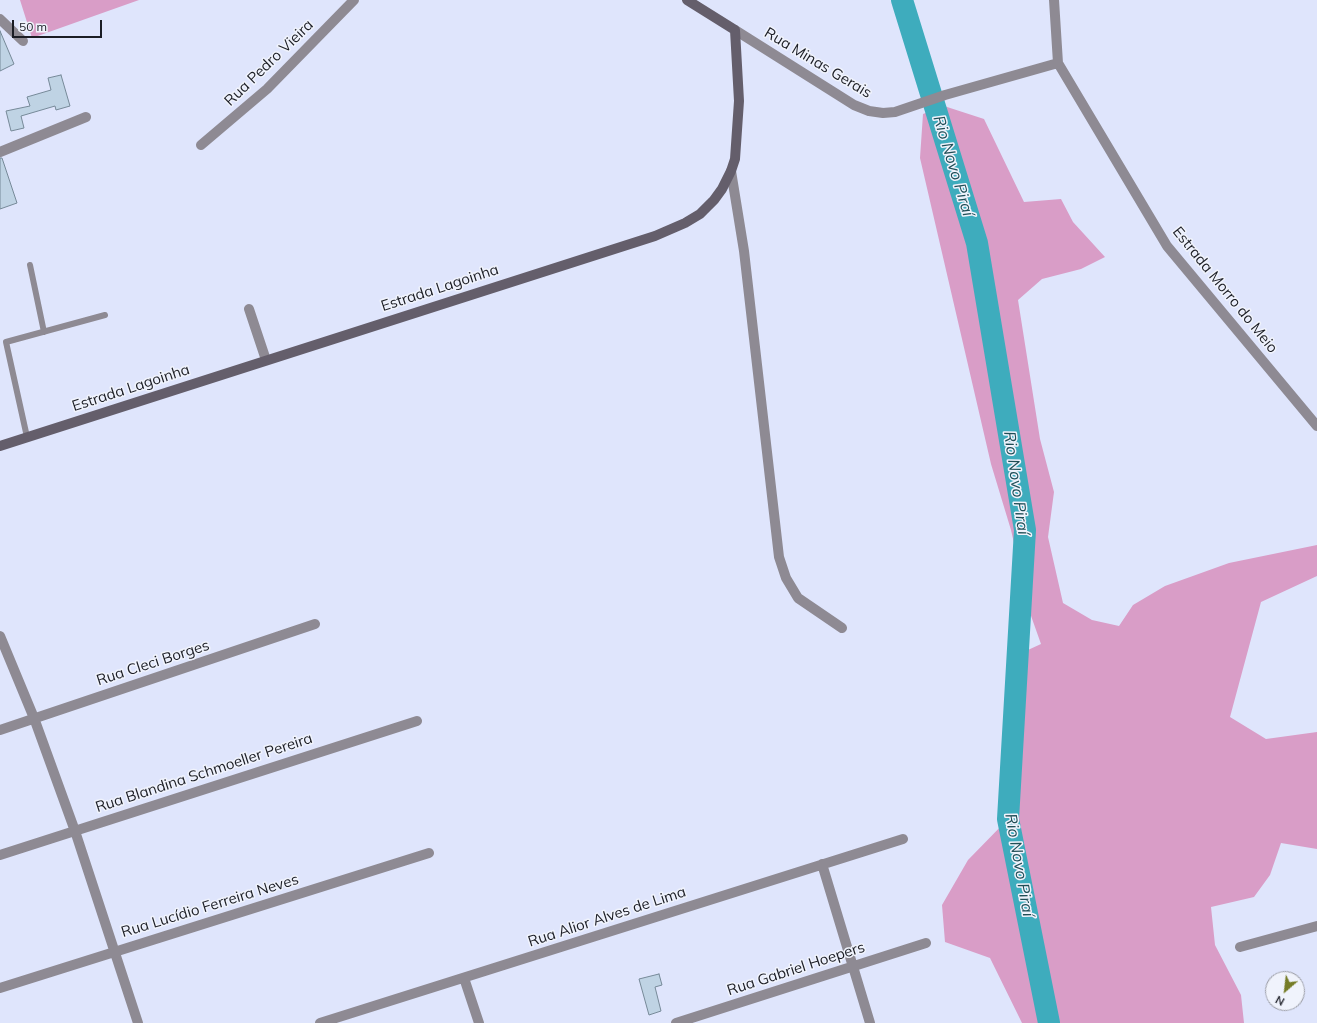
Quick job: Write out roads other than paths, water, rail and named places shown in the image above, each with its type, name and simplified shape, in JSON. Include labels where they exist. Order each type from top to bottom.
[{"type":"main road","name":"Rua Minas Gerais","points":[[687,0],[735,30]]},
{"type":"main road","name":"Estrada Lagoinha","points":[[0,446],[671,230],[700,214],[714,200],[731,171],[737,142],[739,101],[735,30]]},
{"type":"street","name":"Rua Pedro Vieira","points":[[201,145],[267,89],[354,0]]},
{"type":"street","points":[[1054,0],[1058,63]]},
{"type":"street","points":[[0,19],[23,41]]},
{"type":"street","name":"Rua Minas Gerais","points":[[735,30],[854,105],[869,111],[895,112],[945,95],[1058,63]]},
{"type":"street","name":"Estrada Morro do Meio","points":[[1058,63],[1167,246],[1317,426]]},
{"type":"street","points":[[0,152],[86,117]]},
{"type":"street","points":[[731,171],[744,251],[779,557],[786,578],[798,598],[842,628]]},
{"type":"street","points":[[249,310],[266,360]]},
{"type":"street","name":"Rua Cleci Borges","points":[[0,730],[315,624]]},
{"type":"street","points":[[0,636],[34,718],[75,830],[138,1023]]},
{"type":"street","name":"Rua Blandina Schmoeller Pereira","points":[[0,854],[416,721]]},
{"type":"street","name":"Rua Alior Alves de Lima","points":[[320,1023],[903,839]]},
{"type":"street","name":"Rua Lucídio Ferreira Neves","points":[[0,988],[429,853]]},
{"type":"street","points":[[822,864],[870,1023]]},
{"type":"street","points":[[1240,947],[1317,926]]},
{"type":"street","name":"Rua Gabriel Hoepers","points":[[676,1023],[926,943]]},
{"type":"street","points":[[464,978],[479,1023]]},
{"type":"lane","points":[[30,265],[44,332]]},
{"type":"lane","points":[[27,437],[6,342],[105,315]]},
{"type":"waterway","name":"Rio Novo Piraí","points":[[902,0],[977,243],[1025,530],[1008,819],[1049,1023]]}]
